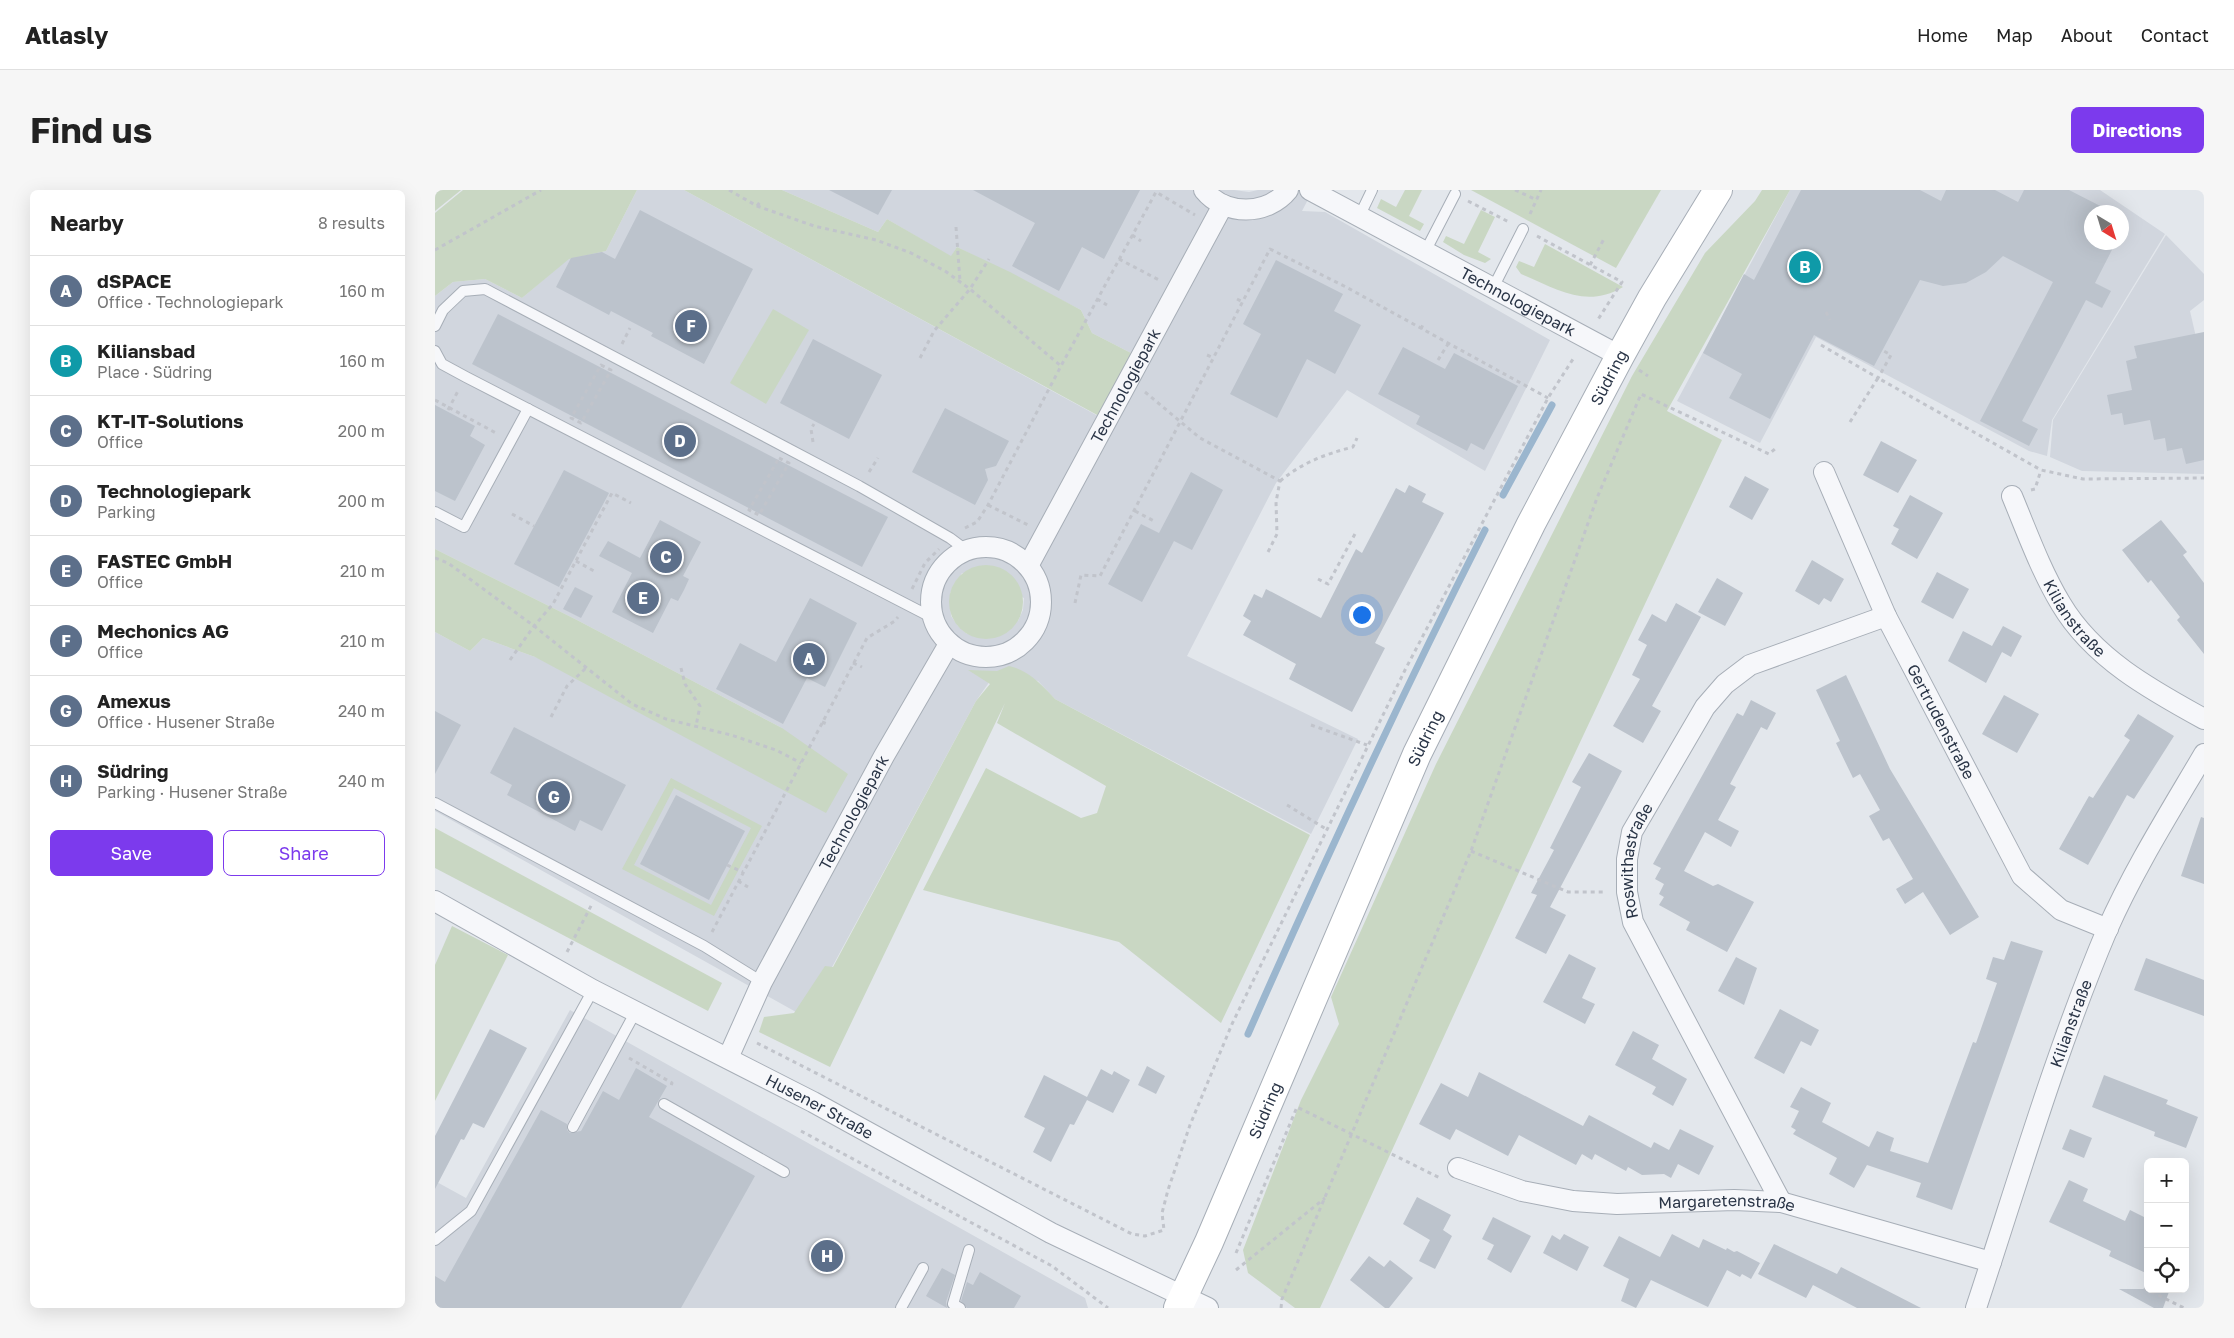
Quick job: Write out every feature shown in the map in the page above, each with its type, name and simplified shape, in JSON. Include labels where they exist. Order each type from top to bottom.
[{"type":"main road","name":"Südring","points":[[1181,1303],[1209,1242],[1417,754],[1531,524],[1620,356],[1652,298],[1718,190]]},
{"type":"street","points":[[1204,190],[1223,205],[1246,210],[1260,208],[1273,203],[1288,190]]},
{"type":"street","name":"Technologiepark","points":[[1310,190],[1620,356]]},
{"type":"street","name":"Technologiepark","points":[[1028,566],[1223,205]]},
{"type":"street","name":"Gertrudenstraße","points":[[1825,472],[1886,616],[2022,876],[2061,910],[2108,929]]},
{"type":"street","name":"Kilianstraße","points":[[2013,496],[2061,605],[2090,642],[2134,679],[2204,719]]},
{"type":"street","points":[[991,546],[1013,553],[1028,566],[1039,585],[1042,609],[1032,634],[1025,642],[1009,653],[998,657],[979,658],[968,655],[949,644],[941,635],[933,618],[933,583],[940,571],[950,560],[966,550],[991,546]]},
{"type":"street","name":"Roswithastraße","points":[[1781,1202],[1633,922],[1627,892],[1627,858],[1632,832],[1682,743],[1705,707],[1725,684],[1750,665],[1886,616]]},
{"type":"street","name":"Technologiepark","points":[[728,1058],[762,982],[889,748],[949,644]]},
{"type":"street","name":"Kilianstraße","points":[[1976,1308],[2039,1108],[2108,929],[2131,881],[2204,754]]},
{"type":"street","name":"Husener Straße","points":[[435,901],[593,990],[813,1102],[1181,1303],[1208,1308]]},
{"type":"street","name":"Margaretenstraße","points":[[1458,1168],[1522,1191],[1573,1201],[1617,1204],[1734,1200],[1781,1202],[1991,1262]]},
{"type":"lane","points":[[1359,215],[1372,190]]},
{"type":"lane","points":[[1425,252],[1455,194]]},
{"type":"lane","points":[[1493,288],[1523,228]]},
{"type":"lane","points":[[435,326],[443,310],[463,291],[485,289],[859,486],[950,538],[966,550]]},
{"type":"lane","points":[[435,351],[442,364],[466,378],[933,618]]},
{"type":"lane","points":[[435,512],[464,527],[528,409]]},
{"type":"lane","points":[[435,803],[704,946],[762,982]]},
{"type":"lane","points":[[435,1240],[471,1211],[593,990]]},
{"type":"lane","points":[[573,1127],[636,1011]]},
{"type":"lane","points":[[664,1104],[784,1172]]},
{"type":"lane","points":[[960,1308],[953,1304],[969,1250]]},
{"type":"lane","points":[[901,1308],[923,1268]]},
{"type":"path","points":[[435,250],[541,190]]},
{"type":"path","points":[[729,190],[757,206],[815,226],[876,240],[902,250],[945,271],[970,289],[1061,366]]},
{"type":"path","points":[[1515,190],[1537,200]]},
{"type":"path","points":[[1523,228],[1541,190]]},
{"type":"path","points":[[704,946],[867,638],[895,621],[905,605],[925,563],[950,538],[977,522],[989,505],[1061,366],[1157,191],[1212,225]]},
{"type":"path","points":[[757,206],[761,202]]},
{"type":"path","points":[[957,227],[960,282]]},
{"type":"path","points":[[1132,236],[1141,241]]},
{"type":"path","points":[[1590,264],[1605,237]]},
{"type":"path","points":[[1075,603],[1081,575],[1100,576],[1271,249],[1548,398]]},
{"type":"path","points":[[920,358],[935,331],[970,289],[989,259]]},
{"type":"path","points":[[1119,259],[1160,281]]},
{"type":"path","points":[[1097,299],[1107,305]]},
{"type":"path","points":[[1237,299],[1243,302]]},
{"type":"path","points":[[1826,312],[1829,320]]},
{"type":"path","points":[[1421,329],[1424,322]]},
{"type":"path","points":[[1439,360],[1447,344]]},
{"type":"path","points":[[1821,345],[2041,470],[2083,479],[2204,478]]},
{"type":"path","points":[[1850,422],[1891,355],[1883,350]]},
{"type":"path","points":[[1471,356],[1474,352]]},
{"type":"path","points":[[1207,355],[1214,358]]},
{"type":"path","points":[[573,415],[599,367]]},
{"type":"path","points":[[582,420],[609,372]]},
{"type":"path","points":[[448,409],[466,378]]},
{"type":"path","points":[[1127,382],[1148,393],[1200,438],[1280,481]]},
{"type":"path","points":[[739,1035],[1065,1202],[1132,1234],[1145,1236],[1164,1230],[1162,1213],[1190,1126],[1232,1024],[1367,745],[1557,383]]},
{"type":"path","points":[[1281,1308],[1282,1299],[1471,852],[1597,498],[1641,394],[1769,454],[1775,448]]},
{"type":"path","points":[[435,400],[448,409],[510,441]]},
{"type":"path","points":[[807,435],[811,429]]},
{"type":"path","points":[[1268,552],[1277,534],[1275,502],[1280,481],[1296,468],[1315,459],[1353,447],[1357,438]]},
{"type":"path","points":[[874,464],[877,458]]},
{"type":"path","points":[[751,507],[778,461]]},
{"type":"path","points":[[760,512],[787,466]]},
{"type":"path","points":[[510,660],[534,626],[553,604],[612,493],[631,503]]},
{"type":"path","points":[[989,505],[1046,534]]},
{"type":"path","points":[[1135,511],[1154,521]]},
{"type":"path","points":[[513,514],[534,526]]},
{"type":"path","points":[[1318,580],[1328,584],[1356,532]]},
{"type":"path","points":[[435,558],[448,563],[534,626],[632,704],[666,719],[776,750],[801,763]]},
{"type":"path","points":[[576,561],[594,571]]},
{"type":"path","points":[[853,663],[861,667]]},
{"type":"path","points":[[551,717],[567,686],[586,668]]},
{"type":"path","points":[[681,668],[685,684],[700,706],[696,726]]},
{"type":"path","points":[[822,722],[827,724]]},
{"type":"path","points":[[1311,725],[1367,745]]},
{"type":"path","points":[[1287,805],[1326,829]]},
{"type":"path","points":[[1471,852],[1568,892],[1627,892]]},
{"type":"path","points":[[727,864],[743,872]]},
{"type":"path","points":[[738,882],[748,887]]},
{"type":"path","points":[[557,970],[600,890]]},
{"type":"path","points":[[615,1051],[672,1083]]},
{"type":"path","points":[[1236,1253],[1297,1107],[1439,1179],[1458,1168]]},
{"type":"path","points":[[801,1131],[1052,1266],[1107,1308]]},
{"type":"path","points":[[1236,1270],[1326,1198]]},
{"type":"path","points":[[2143,1288],[2184,1308]]},
{"type":"shaded area","points":[[637,190],[684,190],[1098,416],[1131,353],[1092,333],[1081,310],[957,247],[951,257],[887,219],[878,232],[782,190],[1234,190],[1249,192],[1258,190],[1313,190],[1302,211],[1325,212],[1550,340],[1485,471],[1347,390],[1276,483],[1187,656],[1358,739],[1311,834],[1055,699],[1038,681],[997,671],[976,701],[805,1017],[435,811],[435,632],[470,651],[483,638],[535,657],[782,728],[577,620],[435,549],[435,296],[453,282],[485,279],[522,298],[569,258],[606,251]],"holes":[[[962,573],[1024,598],[1023,610],[1018,621],[967,634],[951,616],[950,593]]]},
{"type":"shaded area","points":[[1790,190],[2100,190],[2122,205],[2084,205],[2084,250],[2129,250],[2129,210],[2165,234],[2052,420],[2047,456],[2029,451],[1816,337],[1760,443],[1677,401]]},
{"type":"shaded area","points":[[2166,235],[2204,274],[2204,300],[2190,311],[2204,372],[2204,474],[2082,471],[2050,457],[2053,420]]},
{"type":"shaded area","points":[[570,1010],[1085,1298],[1088,1308],[435,1308],[435,1181],[466,1198]]},
{"type":"green space","points":[[435,190],[461,190],[435,211]]},
{"type":"green space","points":[[463,190],[637,190],[606,251],[569,259],[522,298],[485,279],[453,282],[435,296],[435,213]]},
{"type":"green space","points":[[684,190],[782,190],[878,232],[887,219],[951,256],[957,247],[1010,272],[1081,310],[1092,333],[1131,353],[1099,416]]},
{"type":"green space","points":[[1405,190],[1422,190],[1409,216],[1424,224],[1420,231],[1377,208],[1381,199],[1396,207]]},
{"type":"green space","points":[[1471,190],[1661,190],[1616,268]]},
{"type":"green space","points":[[1762,190],[1790,190],[1667,411],[1722,440],[1514,883],[1320,1308],[1295,1308],[1248,1273],[1243,1250],[1301,1100],[1339,1024],[1331,997],[1436,764],[1632,376],[1705,253],[1755,201]]},
{"type":"green space","points":[[1481,210],[1495,217],[1478,252],[1491,259],[1485,263],[1464,255],[1443,242],[1446,236],[1464,244]]},
{"type":"green space","points":[[1545,244],[1623,287],[1609,293],[1584,297],[1559,291],[1521,274],[1516,267],[1519,261],[1534,267]]},
{"type":"green space","points":[[773,309],[809,330],[766,404],[730,383]]},
{"type":"green space","points":[[435,549],[577,620],[782,728],[848,774],[826,813],[535,657],[483,638],[470,651],[435,632]]},
{"type":"green space","points":[[979,565],[993,565],[1007,571],[1017,581],[1023,595],[1023,609],[1017,623],[1007,633],[993,639],[979,639],[965,633],[955,623],[949,609],[949,595],[955,581],[965,571]]},
{"type":"green space","points":[[1009,666],[1022,671],[1040,683],[1055,699],[1310,835],[1221,1023],[1119,942],[923,890],[986,768],[1081,818],[1097,813],[1106,786],[997,723],[1005,703],[830,1067],[759,1032],[764,1017],[794,1013],[825,966],[833,967],[976,701],[990,684],[968,670],[997,671]]},
{"type":"green space","points":[[671,778],[762,826],[714,916],[622,869]],"holes":[[[674,788],[751,828],[711,905],[634,865]]]},
{"type":"green space","points":[[435,828],[722,983],[708,1011],[435,868]]},
{"type":"green space","points":[[452,926],[508,955],[435,1101],[435,965]]},
{"type":"building","points":[[829,190],[892,190],[878,215]]},
{"type":"building","points":[[973,190],[1140,190],[1104,259],[1082,247],[1059,291],[1012,266],[1035,223]]},
{"type":"building","points":[[1801,190],[1920,190],[1941,201],[1946,190],[1995,190],[2018,202],[2024,190],[2069,190],[2098,205],[2084,205],[2084,250],[2112,250],[2095,283],[2111,291],[2102,308],[2086,300],[2022,421],[2038,429],[2029,446],[1980,421],[2053,282],[2003,256],[1986,272],[1966,283],[1943,286],[1920,280],[1874,366],[1814,335],[1770,419],[1729,398],[1742,374],[1703,353],[1744,274],[1754,280]]},
{"type":"building","points":[[640,210],[753,269],[704,364],[651,336],[653,333],[611,311],[609,315],[556,287],[571,258],[602,252],[615,259]]},
{"type":"building","points":[[1276,260],[1343,294],[1334,311],[1361,325],[1335,374],[1307,359],[1277,418],[1230,394],[1261,334],[1243,324]]},
{"type":"building","points":[[498,314],[888,517],[862,567],[472,364]]},
{"type":"building","points":[[2204,332],[2204,460],[2186,464],[2182,448],[2167,451],[2165,438],[2154,440],[2150,420],[2124,425],[2122,413],[2111,415],[2107,395],[2132,390],[2126,361],[2137,358],[2134,346]]},
{"type":"building","points":[[813,339],[882,375],[849,439],[780,403]]},
{"type":"building","points":[[1403,347],[1445,369],[1454,353],[1518,386],[1484,450],[1471,443],[1467,451],[1416,424],[1420,416],[1378,394]]},
{"type":"building","points":[[435,405],[475,426],[470,436],[485,445],[455,501],[435,491]]},
{"type":"building","points":[[945,408],[1009,441],[996,466],[985,469],[988,480],[975,505],[912,472]]},
{"type":"building","points":[[1881,441],[1917,460],[1898,493],[1863,475]]},
{"type":"building","points":[[564,470],[609,493],[559,587],[514,564]]},
{"type":"building","points":[[1191,472],[1223,490],[1192,550],[1174,541],[1142,602],[1108,584],[1141,524],[1159,533]]},
{"type":"building","points":[[1745,476],[1769,489],[1752,520],[1729,507]]},
{"type":"building","points":[[1409,485],[1426,494],[1422,502],[1444,513],[1375,643],[1385,648],[1352,712],[1289,679],[1296,664],[1243,635],[1251,621],[1243,616],[1254,594],[1262,598],[1266,589],[1321,618],[1356,549],[1362,553],[1396,488],[1405,493]]},
{"type":"building","points":[[1910,495],[1943,513],[1917,559],[1891,544],[1899,529],[1893,526]]},
{"type":"building","points":[[660,520],[701,542],[683,576],[689,579],[684,590],[678,601],[671,598],[653,633],[612,612],[632,573],[599,556],[608,541],[640,558]]},
{"type":"building","points":[[2161,520],[2187,552],[2183,555],[2204,583],[2204,654],[2177,620],[2180,617],[2151,580],[2148,583],[2122,550]]},
{"type":"building","points":[[1812,560],[1844,579],[1831,602],[1824,598],[1819,605],[1795,591]]},
{"type":"building","points":[[1937,572],[1969,589],[1953,619],[1921,602]]},
{"type":"building","points":[[1717,578],[1743,593],[1725,626],[1698,612]]},
{"type":"building","points":[[575,587],[593,596],[581,618],[563,609]]},
{"type":"building","points":[[810,598],[857,623],[825,687],[807,678],[783,724],[716,689],[740,643],[776,662]]},
{"type":"building","points":[[1676,603],[1701,617],[1652,706],[1661,711],[1643,743],[1613,726],[1640,679],[1632,675],[1647,645],[1638,640],[1652,614],[1666,622]]},
{"type":"building","points":[[2003,626],[2022,636],[2011,657],[2002,652],[1986,683],[1948,661],[1963,631],[1992,646]]},
{"type":"building","points":[[1846,675],[1890,769],[1979,917],[1950,935],[1923,892],[1905,904],[1896,889],[1913,879],[1889,838],[1883,841],[1869,816],[1880,810],[1860,774],[1853,778],[1836,743],[1840,741],[1816,690]]},
{"type":"building","points":[[2004,695],[2039,714],[2017,753],[1982,734]]},
{"type":"building","points":[[1751,700],[1776,713],[1767,730],[1761,727],[1730,784],[1736,787],[1718,820],[1739,831],[1731,847],[1705,832],[1684,871],[1713,886],[1718,884],[1754,902],[1727,952],[1686,930],[1690,922],[1659,905],[1664,897],[1659,894],[1664,884],[1655,879],[1661,868],[1653,864],[1737,713],[1743,716]]},
{"type":"building","points":[[435,711],[461,725],[435,774]]},
{"type":"building","points":[[2138,714],[2174,736],[2134,799],[2127,795],[2088,865],[2059,849],[2089,796],[2093,798],[2130,740],[2124,736]]},
{"type":"building","points":[[514,727],[626,785],[602,831],[580,820],[575,831],[507,795],[512,785],[490,773]]},
{"type":"building","points":[[1589,753],[1622,771],[1550,907],[1566,915],[1546,954],[1515,938],[1537,895],[1531,893],[1554,850],[1550,848],[1581,787],[1572,782]]},
{"type":"building","points":[[676,795],[745,831],[709,900],[640,864]]},
{"type":"building","points":[[2201,817],[2204,818],[2204,884],[2181,876]]},
{"type":"building","points":[[2011,941],[2043,951],[1952,1210],[1916,1197],[1921,1183],[1867,1165],[1854,1188],[1829,1174],[1837,1158],[1793,1134],[1796,1130],[1791,1127],[1799,1111],[1790,1107],[1801,1087],[1831,1103],[1822,1122],[1869,1147],[1877,1131],[1894,1138],[1890,1151],[1928,1163],[1973,1042],[1976,1043],[1997,983],[1986,979],[1993,957],[2004,960]]},
{"type":"building","points":[[1569,954],[1596,968],[1582,998],[1595,1004],[1585,1024],[1543,1002]]},
{"type":"building","points":[[1736,957],[1757,968],[1744,1005],[1718,991]]},
{"type":"building","points":[[2146,958],[2204,980],[2204,1016],[2134,990]]},
{"type":"building","points":[[1780,1009],[1819,1030],[1811,1046],[1801,1041],[1784,1074],[1754,1058]]},
{"type":"building","points":[[490,1029],[527,1048],[484,1128],[473,1123],[464,1140],[461,1139],[435,1189],[435,1136]]},
{"type":"building","points":[[1633,1031],[1659,1045],[1652,1059],[1687,1079],[1673,1106],[1652,1094],[1656,1087],[1615,1065]]},
{"type":"building","points":[[1147,1066],[1165,1076],[1156,1094],[1138,1085]]},
{"type":"building","points":[[636,1068],[667,1086],[649,1117],[755,1176],[681,1308],[435,1308],[435,1276],[445,1282],[541,1110],[567,1124],[567,1130],[570,1133],[581,1131],[603,1091],[619,1100]]},
{"type":"building","points":[[1101,1069],[1112,1075],[1114,1071],[1130,1080],[1113,1113],[1087,1100],[1074,1125],[1070,1124],[1051,1162],[1033,1152],[1045,1128],[1024,1117],[1044,1075],[1087,1097]]},
{"type":"building","points":[[1479,1072],[1583,1126],[1589,1115],[1651,1148],[1654,1142],[1669,1150],[1680,1129],[1714,1146],[1699,1175],[1678,1164],[1671,1178],[1664,1174],[1642,1175],[1628,1167],[1626,1171],[1595,1154],[1592,1160],[1582,1154],[1576,1165],[1519,1135],[1508,1156],[1456,1129],[1450,1140],[1419,1124],[1441,1083],[1468,1097]]},
{"type":"building","points":[[2104,1075],[2168,1100],[2166,1104],[2198,1117],[2186,1148],[2154,1136],[2155,1132],[2092,1107]]},
{"type":"building","points":[[2070,1129],[2092,1138],[2084,1158],[2062,1149]]},
{"type":"building","points":[[2069,1180],[2088,1189],[2083,1201],[2125,1221],[2130,1210],[2144,1217],[2144,1272],[2109,1256],[2111,1251],[2049,1222]]},
{"type":"building","points":[[1417,1197],[1451,1215],[1443,1230],[1452,1236],[1435,1269],[1419,1261],[1430,1240],[1403,1224]]},
{"type":"building","points":[[1493,1217],[1531,1236],[1511,1273],[1487,1259],[1494,1245],[1482,1239]]},
{"type":"building","points":[[1564,1234],[1589,1247],[1577,1271],[1543,1253],[1552,1235],[1560,1240]]},
{"type":"building","points":[[1672,1234],[1699,1248],[1703,1239],[1726,1250],[1727,1248],[1734,1252],[1737,1251],[1760,1263],[1751,1279],[1742,1274],[1740,1277],[1727,1270],[1708,1307],[1651,1280],[1636,1308],[1621,1301],[1629,1279],[1603,1266],[1619,1236],[1660,1257]]},
{"type":"building","points":[[1774,1244],[1837,1274],[1841,1267],[1921,1308],[1857,1308],[1813,1285],[1806,1298],[1758,1274]]},
{"type":"building","points":[[1369,1256],[1384,1267],[1390,1260],[1413,1278],[1389,1308],[1385,1308],[1350,1280]]},
{"type":"building","points":[[942,1268],[955,1275],[946,1302],[947,1308],[926,1296]]},
{"type":"building","points":[[980,1272],[1021,1296],[1014,1308],[967,1308],[961,1301],[967,1282],[973,1285]]},
{"type":"building","points":[[2119,1289],[2144,1289],[2144,1293],[2169,1293],[2163,1308],[2154,1308]]},
{"type":"waterway","points":[[1503,495],[1552,405]]},
{"type":"waterway","points":[[1248,1034],[1363,780],[1485,530]]},
{"type":"place","name":"Kiliansbad","points":[[1805,267]]},
{"type":"place","name":"Mechonics AG","points":[[691,326]]},
{"type":"place","name":"Technologiepark","points":[[680,441]]},
{"type":"place","name":"KT-IT-Solutions","points":[[666,557]]},
{"type":"place","name":"FASTEC GmbH","points":[[643,598]]},
{"type":"place","name":"dSPACE","points":[[809,659]]},
{"type":"place","name":"Amexus","points":[[554,797]]},
{"type":"place","name":"Südring","points":[[827,1256]]}]
